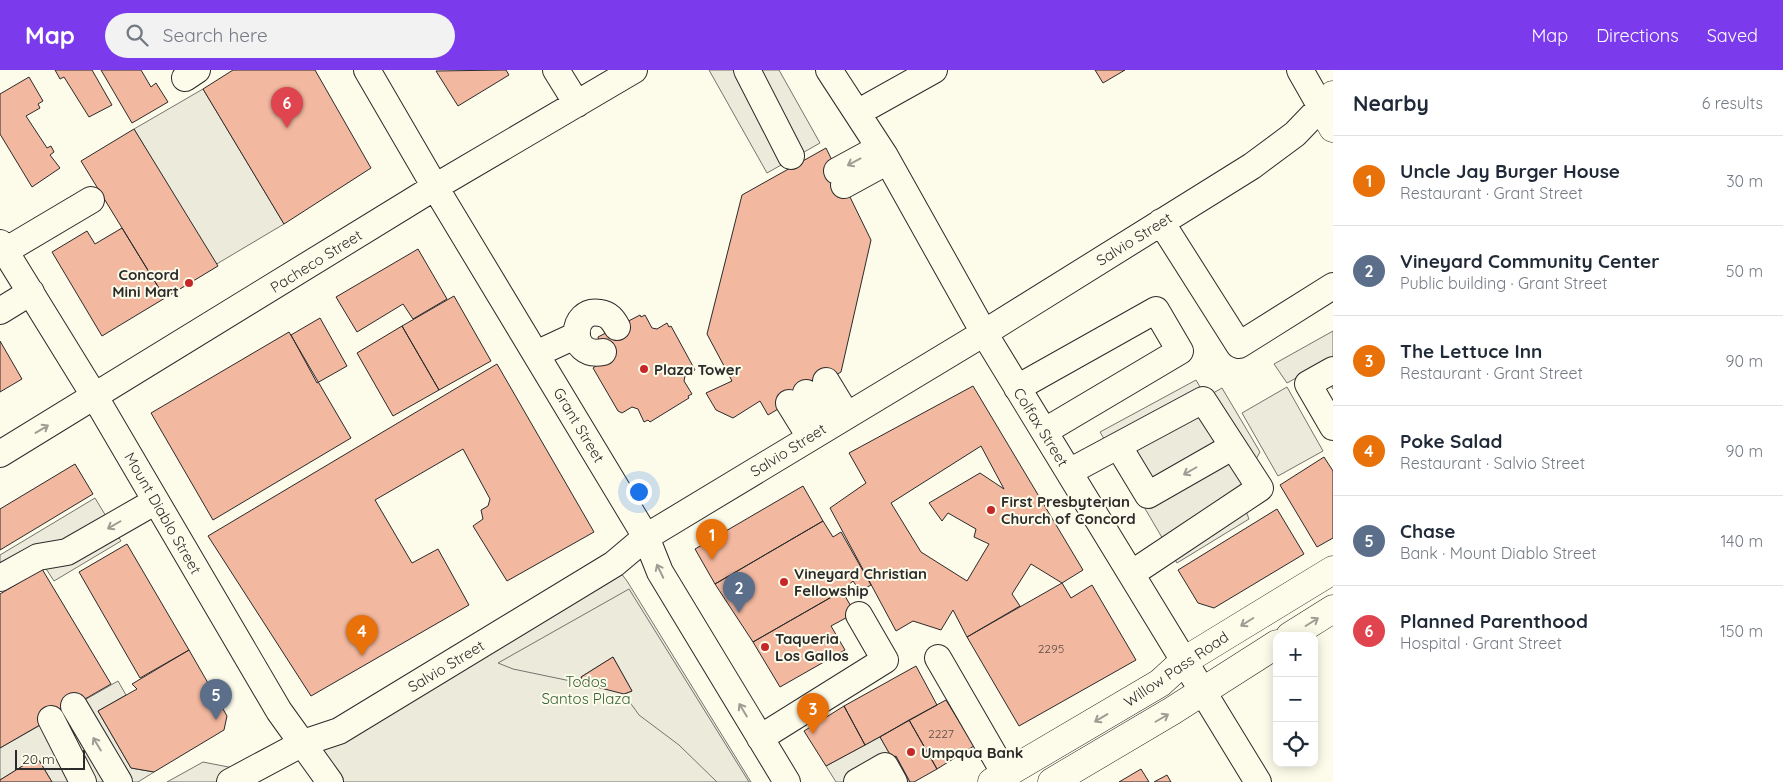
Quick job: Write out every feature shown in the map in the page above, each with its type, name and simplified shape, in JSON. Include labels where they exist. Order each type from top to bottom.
[{"type":"main road","name":"Willow Pass Road","points":[[999,778],[1160,683],[1184,661],[1333,570]]},
{"type":"main road","points":[[1296,632],[1333,609]]},
{"type":"main road","name":"Willow Pass Road","points":[[1058,781],[1273,647]]},
{"type":"street","name":"Grant Street","points":[[368,70],[435,187],[646,537],[660,572],[787,782]]},
{"type":"street","points":[[556,70],[577,104]]},
{"type":"street","name":"Pacheco Street","points":[[0,454],[435,187],[634,70]]},
{"type":"street","points":[[747,70],[791,156]]},
{"type":"street","name":"Colfax Street","points":[[829,70],[884,156],[1017,388],[1258,782]]},
{"type":"street","points":[[857,113],[934,70]]},
{"type":"street","points":[[1300,70],[1329,110]]},
{"type":"street","name":"Salvio Street","points":[[230,782],[303,744],[339,731],[614,564],[646,537],[984,333],[1259,160],[1329,110]]},
{"type":"street","points":[[841,178],[877,167],[884,156]]},
{"type":"street","points":[[2,247],[91,200]]},
{"type":"street","points":[[1161,222],[1238,345],[1333,286]]},
{"type":"street","name":"Mount Diablo Street","points":[[2,247],[95,397],[279,711],[330,782]]},
{"type":"street","points":[[0,311],[31,292]]},
{"type":"street","points":[[1017,388],[1156,310],[1180,351],[1045,431]]},
{"type":"street","points":[[603,352],[597,353],[586,350],[581,346],[577,335],[579,322],[590,313],[597,312],[610,316],[617,327]]},
{"type":"street","points":[[536,354],[577,335]]},
{"type":"street","points":[[1333,370],[1308,384],[1333,427]]},
{"type":"street","points":[[828,426],[807,392],[828,426]]},
{"type":"street","points":[[1069,472],[1119,447],[1203,400],[1260,488],[1131,574]]},
{"type":"street","points":[[1119,447],[1148,495],[1232,447]]},
{"type":"street","points":[[0,578],[38,557],[67,552],[156,501]]},
{"type":"street","points":[[760,738],[884,660],[859,614]]},
{"type":"street","points":[[938,658],[999,778]]},
{"type":"street","points":[[74,706],[119,782]]},
{"type":"street","points":[[51,719],[83,782]]},
{"type":"street","points":[[857,782],[884,766],[894,782]]},
{"type":"green space","name":"Todos Santos Plaza","points":[[614,564],[627,581],[751,782],[330,782],[303,743]]},
{"type":"shaded area","points":[[709,70],[779,70],[820,143],[767,173]]},
{"type":"shaded area","points":[[203,89],[284,224],[215,265],[134,129]]},
{"type":"shaded area","points":[[1333,331],[1333,389],[1318,366],[1287,383],[1274,364]]},
{"type":"shaded area","points":[[1196,380],[1206,397],[1222,388],[1260,452],[1238,491],[1249,519],[1177,563],[1100,432]]},
{"type":"shaded area","points":[[1287,387],[1323,451],[1278,476],[1242,413]]},
{"type":"shaded area","points":[[95,498],[121,541],[54,581],[43,564],[0,590],[0,555]]},
{"type":"shaded area","points":[[629,589],[749,782],[717,782],[679,745],[639,715],[624,694],[632,691],[613,657],[581,677],[585,684],[513,669],[498,663]]},
{"type":"shaded area","points":[[118,681],[126,695],[98,711],[131,768],[154,772],[138,782],[52,782],[37,757],[0,780],[0,748]]},
{"type":"shaded area","points":[[880,737],[892,758],[896,756],[910,782],[836,782],[826,766]]},
{"type":"shaded area","points":[[203,762],[249,771],[230,782],[167,782]]},
{"type":"building","points":[[55,70],[92,70],[112,105],[89,117],[64,77],[60,79]]},
{"type":"building","points":[[101,70],[141,70],[151,87],[156,83],[168,102],[132,123]]},
{"type":"building","points":[[233,70],[315,70],[371,168],[284,224],[203,89]]},
{"type":"building","points":[[506,70],[509,75],[458,106],[436,71]]},
{"type":"building","points":[[1095,70],[1125,70],[1103,83]]},
{"type":"building","points":[[29,77],[43,101],[38,104],[40,108],[26,116],[47,148],[51,146],[54,152],[50,155],[60,168],[32,187],[0,134],[0,94]]},
{"type":"building","points":[[134,129],[218,266],[165,298],[81,161]]},
{"type":"building","points":[[826,148],[871,240],[841,372],[768,415],[760,401],[733,418],[716,410],[706,393],[732,381],[707,334],[742,195]]},
{"type":"building","points":[[122,228],[165,298],[102,336],[52,252],[87,231],[95,244]]},
{"type":"building","points":[[418,249],[447,299],[413,319],[403,304],[357,332],[336,297]]},
{"type":"building","points":[[454,296],[491,361],[439,390],[402,326]]},
{"type":"building","name":"Plaza Tower","points":[[640,315],[641,317],[645,315],[652,328],[657,329],[667,323],[669,327],[671,326],[695,370],[685,376],[684,381],[692,394],[688,396],[689,398],[650,422],[648,420],[644,422],[638,409],[632,407],[622,413],[618,411],[593,368],[603,361],[598,337]]},
{"type":"building","points":[[320,318],[347,366],[317,383],[291,335]]},
{"type":"building","points":[[402,326],[439,390],[393,416],[357,353]]},
{"type":"building","points":[[289,332],[351,438],[213,520],[151,413]]},
{"type":"building","points":[[0,341],[22,379],[0,392]]},
{"type":"building","points":[[497,364],[594,532],[507,581],[473,526],[483,519],[481,510],[488,506],[490,499],[463,449],[375,500],[412,563],[438,549],[469,605],[311,696],[208,536]]},
{"type":"building","name":"First Presbyterian Church of Concord","points":[[973,386],[1083,570],[1062,583],[1031,564],[1012,594],[1020,606],[967,637],[953,610],[941,630],[913,621],[896,631],[830,508],[866,483],[849,453]],"holes":[[[981,446],[1004,489],[980,473],[929,503],[942,521],[948,513],[976,529],[974,537],[989,544],[967,581],[921,552],[891,503]]]},
{"type":"building","points":[[1324,457],[1333,471],[1333,538],[1317,547],[1280,485]]},
{"type":"building","points":[[75,464],[93,494],[0,550],[0,509]]},
{"type":"building","points":[[803,486],[823,521],[715,584],[695,549]]},
{"type":"building","points":[[1277,509],[1304,554],[1214,608],[1198,603],[1178,570]]},
{"type":"building","name":"Vineyard Christian Fellowship","points":[[823,521],[833,537],[841,532],[871,585],[860,591],[853,581],[842,591],[753,642],[715,584]]},
{"type":"building","points":[[127,544],[189,650],[140,678],[79,572]]},
{"type":"building","points":[[42,569],[111,684],[0,748],[0,594]]},
{"type":"building","points":[[1062,583],[1071,598],[1092,585],[1136,660],[1019,726],[967,637]]},
{"type":"building","points":[[842,591],[855,613],[831,626],[845,650],[780,687],[753,642]]},
{"type":"building","points":[[189,650],[227,716],[224,730],[154,772],[131,768],[98,711],[137,689],[132,684]]},
{"type":"building","points":[[613,657],[632,691],[624,694],[585,684],[581,677]]},
{"type":"building","points":[[916,666],[937,705],[865,745],[844,706]]},
{"type":"building","points":[[946,700],[974,746],[937,769],[909,720]]},
{"type":"building","points":[[844,706],[865,745],[826,766],[804,731]]},
{"type":"building","points":[[909,720],[937,769],[914,782],[910,782],[896,756],[892,758],[880,737]]},
{"type":"building","points":[[37,757],[52,782],[0,782],[0,780]]},
{"type":"building","points":[[1141,769],[1149,782],[1119,782]]},
{"type":"building","points":[[1167,775],[1171,782],[1154,782]]},
{"type":"place","name":"Planned Parenthood","points":[[287,128]]},
{"type":"place","name":"Concord Mini Mart","points":[[189,283]]},
{"type":"place","name":"Plaza Tower","points":[[644,369]]},
{"type":"place","name":"First Presbyterian Church of Concord","points":[[991,510]]},
{"type":"place","name":"Uncle Jay Burger House","points":[[712,560]]},
{"type":"place","name":"Vineyard Christian Fellowship","points":[[784,582]]},
{"type":"place","name":"Vineyard Community Center","points":[[739,613]]},
{"type":"place","name":"Taqueria Los Gallos","points":[[765,647]]},
{"type":"place","name":"Poke Salad","points":[[362,656]]},
{"type":"place","name":"Chase","points":[[216,720]]},
{"type":"place","name":"The Lettuce Inn","points":[[813,734]]},
{"type":"place","name":"Umpqua Bank","points":[[911,752]]}]
